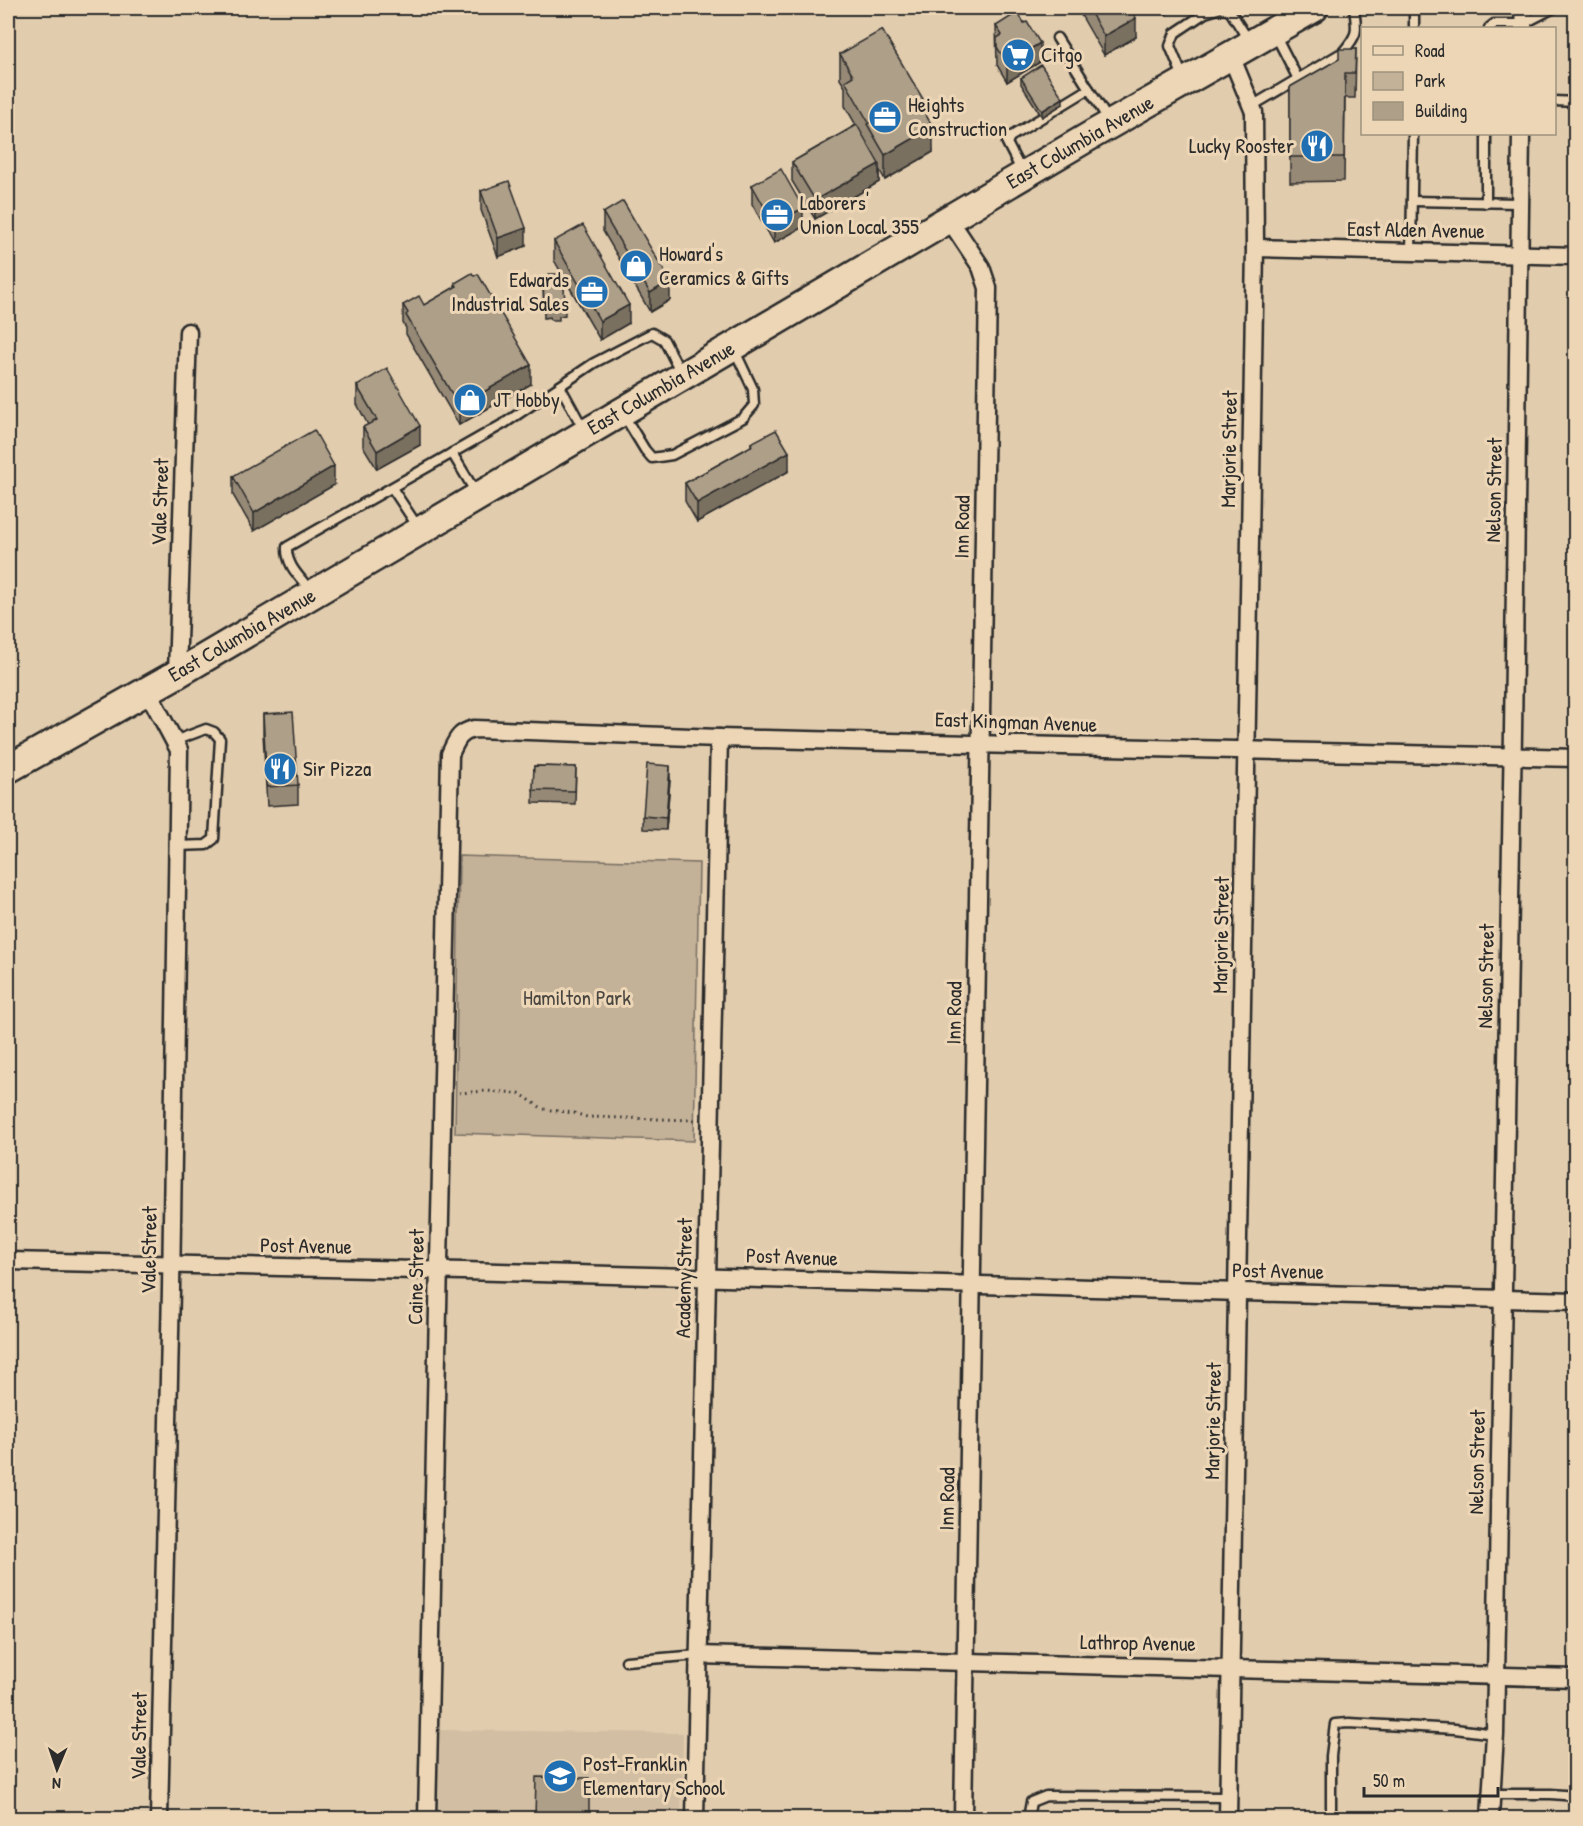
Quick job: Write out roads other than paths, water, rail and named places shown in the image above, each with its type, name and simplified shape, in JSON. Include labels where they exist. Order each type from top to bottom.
[{"type":"main road","name":"East Columbia Avenue","points":[[8,769],[177,674],[948,219],[1312,8]]},
{"type":"street","name":"Marjorie Street","points":[[1228,1818],[1255,248],[1252,44]]},
{"type":"street","name":"Nelson Street","points":[[1490,1818],[1495,1734],[1521,135]]},
{"type":"street","name":"Inn Road","points":[[948,219],[981,267],[988,288],[963,1818]]},
{"type":"street","name":"East Alden Avenue","points":[[1255,248],[1575,256]]},
{"type":"street","name":"Vale Street","points":[[177,674],[188,332]]},
{"type":"street","name":"Vale Street","points":[[147,690],[179,750],[172,1266],[159,1818]]},
{"type":"street","name":"East Kingman Avenue","points":[[458,738],[464,732],[474,729],[719,738],[1575,758]]},
{"type":"street","name":"Caine Street","points":[[427,1818],[450,754],[458,738]]},
{"type":"street","name":"Academy Street","points":[[695,1818],[719,738]]},
{"type":"street","name":"Post Avenue","points":[[8,1262],[439,1271],[1575,1302]]},
{"type":"street","name":"Lathrop Avenue","points":[[699,1655],[1575,1678]]},
{"type":"lane","points":[[1185,82],[1170,46],[1175,33],[1205,13],[1221,8],[1230,11],[1252,44],[1298,79]]},
{"type":"lane","points":[[1252,106],[1343,52],[1354,39],[1357,29],[1354,8]]},
{"type":"lane","points":[[1411,8],[1414,14],[1414,27]]},
{"type":"lane","points":[[1490,27],[1494,24],[1523,20],[1554,8]]},
{"type":"lane","points":[[1056,38],[1110,124]]},
{"type":"lane","points":[[1024,175],[1007,143],[1010,137],[1089,89]]},
{"type":"lane","points":[[1556,101],[1575,102]]},
{"type":"lane","points":[[1411,253],[1413,135]]},
{"type":"lane","points":[[1486,135],[1486,202]]},
{"type":"lane","points":[[1412,201],[1519,203]]},
{"type":"lane","points":[[313,594],[290,566],[286,556],[287,547],[505,423],[594,363],[652,333],[664,340],[682,376]]},
{"type":"lane","points":[[622,412],[652,458],[672,455],[743,418],[754,405],[753,389],[733,346]]},
{"type":"lane","points":[[560,386],[586,433]]},
{"type":"lane","points":[[452,453],[478,496]]},
{"type":"lane","points":[[392,488],[420,530]]},
{"type":"lane","points":[[174,741],[206,729],[214,732],[220,739],[214,839],[206,845],[177,846]]},
{"type":"lane","points":[[626,1661],[699,1655]]},
{"type":"lane","points":[[1331,1818],[1331,1756],[1335,1724],[1455,1729],[1495,1734]]},
{"type":"lane","points":[[1491,1794],[1575,1796]]},
{"type":"lane","points":[[1028,1818],[1031,1802],[1046,1796],[1229,1797]]},
{"type":"place","name":"Citgo","points":[[1018,55]]},
{"type":"place","name":"Heights Construction","points":[[885,117]]},
{"type":"place","name":"Lucky Rooster","points":[[1317,146]]},
{"type":"place","name":"Laborers' Union Local 355","points":[[777,215]]},
{"type":"place","name":"Howard's Ceramics & Gifts","points":[[636,266]]},
{"type":"place","name":"Edwards Industrial Sales","points":[[592,292]]},
{"type":"place","name":"JT Hobby","points":[[470,400]]},
{"type":"place","name":"Sir Pizza","points":[[280,769]]},
{"type":"place","name":"Post-Franklin Elementary School","points":[[560,1776]]},
{"type":"park label","name":"Hamilton Park","points":[[577,998]]}]
